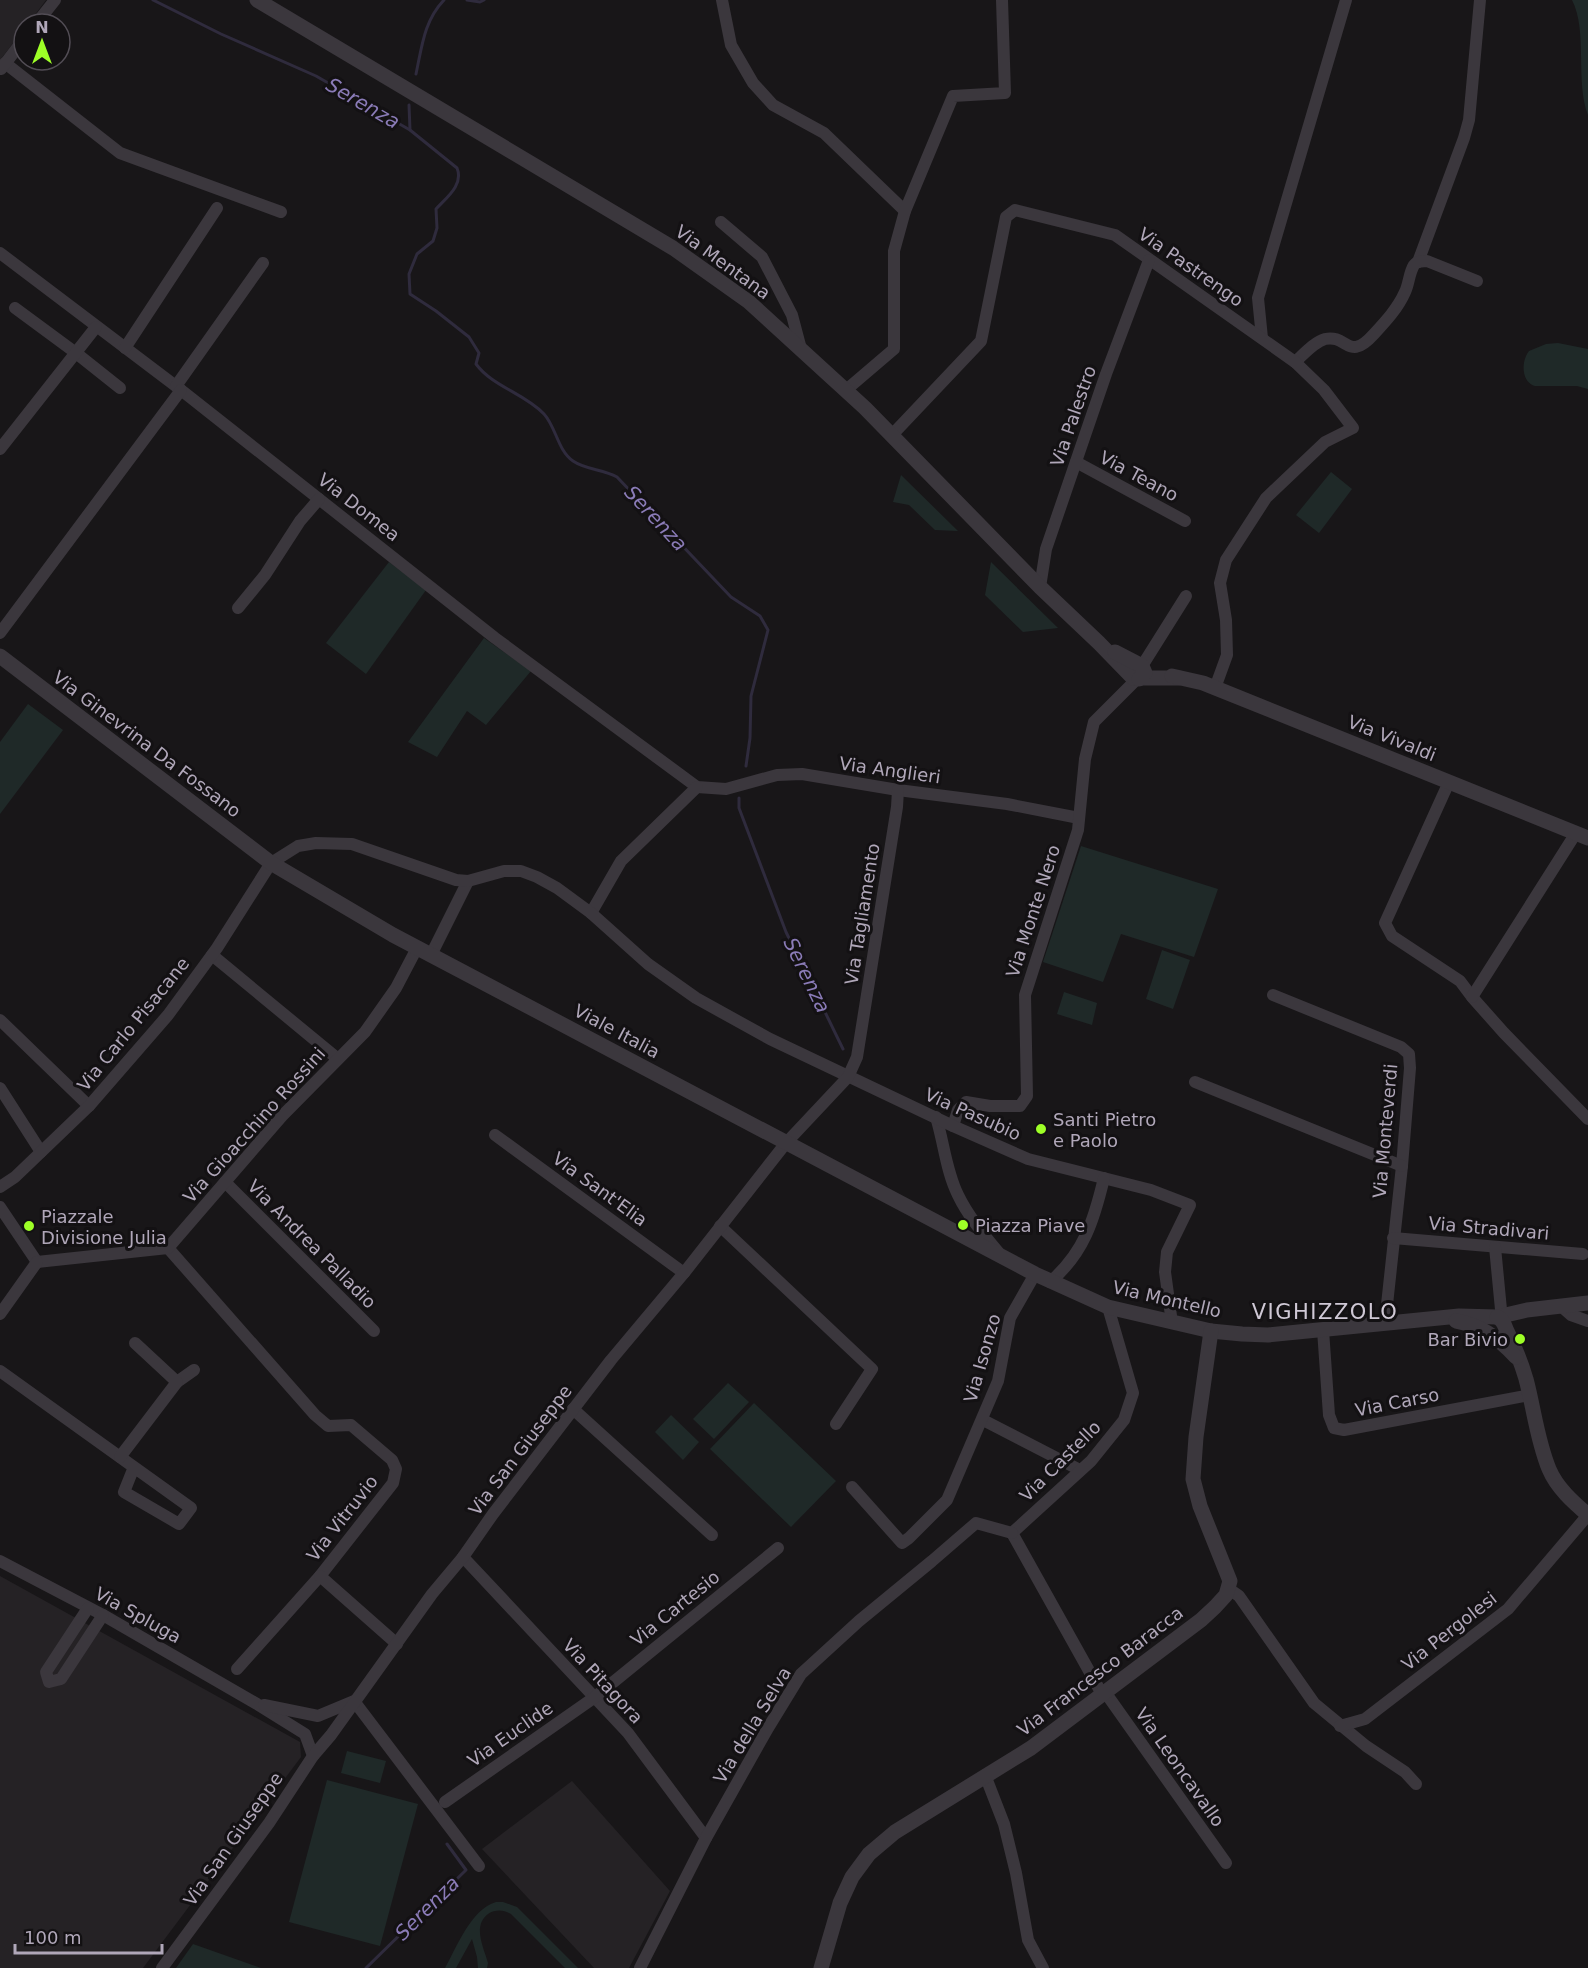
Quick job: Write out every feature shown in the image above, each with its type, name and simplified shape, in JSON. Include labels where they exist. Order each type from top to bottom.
[{"type":"street","points":[[46,12],[55,0]]},
{"type":"street","name":"Via Mentana","points":[[257,0],[673,248],[749,302],[892,435],[1040,587],[1100,643],[1138,673]]},
{"type":"street","points":[[722,0],[731,45],[753,83],[773,105],[824,133],[905,211]]},
{"type":"street","points":[[846,390],[894,349],[894,251],[905,211],[953,96],[1005,93],[1002,0]]},
{"type":"street","name":"Via Pastrengo","points":[[1262,338],[1258,298],[1346,0]]},
{"type":"street","points":[[1295,362],[1317,343],[1326,339],[1337,340],[1353,348],[1362,345],[1373,336],[1396,308],[1405,292],[1469,120],[1480,0]]},
{"type":"street","points":[[3,66],[120,153],[281,212]]},
{"type":"street","points":[[125,348],[217,208]]},
{"type":"street","name":"Via Pastrengo","points":[[892,435],[981,341],[1006,217],[1015,210],[1115,235],[1262,338]]},
{"type":"street","points":[[720,222],[762,257],[792,315],[801,349]]},
{"type":"street","name":"Via Domea","points":[[0,253],[178,388],[495,638],[697,787]]},
{"type":"street","name":"Via Palestro","points":[[1040,587],[1046,549],[1106,374],[1149,260]]},
{"type":"street","points":[[1418,262],[1427,261],[1477,281]]},
{"type":"street","points":[[0,633],[178,388],[263,263]]},
{"type":"street","points":[[15,308],[120,388]]},
{"type":"street","points":[[0,449],[96,327]]},
{"type":"street","points":[[1215,688],[1227,655],[1226,620],[1220,583],[1226,560],[1266,498],[1325,442],[1353,428],[1324,390],[1295,362],[1262,338]]},
{"type":"street","name":"Via Teano","points":[[1076,462],[1185,521]]},
{"type":"street","points":[[238,608],[265,575],[300,521],[319,499]]},
{"type":"street","name":"Via Monte Nero","points":[[953,1126],[958,1110],[966,1102],[990,1106],[1020,1106],[1027,1096],[1026,995],[1078,830],[1084,759],[1094,723],[1124,694],[1186,596]]},
{"type":"street","name":"Via Ginevrina Da Fossano","points":[[0,656],[271,863]]},
{"type":"street","name":"Via Vivaldi","points":[[1138,673],[1203,683],[1582,836]]},
{"type":"street","name":"Via Anglieri","points":[[697,787],[726,789],[777,775],[802,774],[898,790],[1007,804],[1079,818]]},
{"type":"street","points":[[1449,782],[1385,923],[1392,936],[1460,981],[1472,997],[1588,1119]]},
{"type":"street","points":[[591,913],[621,861],[697,787]]},
{"type":"street","name":"Via Tagliamento","points":[[848,1077],[857,1057],[898,790]]},
{"type":"street","points":[[1472,997],[1582,836]]},
{"type":"street","points":[[271,863],[298,846],[316,843],[351,844],[456,880],[468,881]]},
{"type":"street","name":"Viale Italia","points":[[271,863],[424,951],[1002,1257]]},
{"type":"street","name":"Via Carlo Pisacane","points":[[0,1186],[15,1177],[89,1106],[168,1015],[212,955],[271,863]]},
{"type":"street","name":"Via Pasubio","points":[[468,881],[504,871],[521,871],[557,888],[591,913],[648,964],[696,998],[770,1039],[1028,1159],[1151,1190],[1190,1205],[1167,1252],[1165,1272],[1172,1323]]},
{"type":"street","name":"Via Gioacchino Rossini","points":[[168,1248],[282,1116],[365,1032],[424,951],[468,881]]},
{"type":"street","points":[[212,955],[338,1059]]},
{"type":"street","name":"Via Monteverdi","points":[[1274,995],[1401,1047],[1409,1054],[1410,1068],[1402,1166],[1385,1323]]},
{"type":"street","points":[[0,1020],[89,1106]]},
{"type":"street","name":"Via San Giuseppe","points":[[162,1968],[432,1594],[463,1557],[573,1409],[786,1143],[848,1077]]},
{"type":"street","points":[[1195,1082],[1402,1166]]},
{"type":"street","points":[[0,1088],[41,1152]]},
{"type":"street","points":[[936,1118],[947,1165],[957,1194],[1002,1257],[1035,1274]]},
{"type":"street","name":"Via Sant'Elia","points":[[495,1135],[684,1273]]},
{"type":"street","points":[[1050,1282],[1063,1271],[1087,1236],[1096,1212],[1104,1178]]},
{"type":"street","name":"Via Andrea Palladio","points":[[225,1182],[374,1331]]},
{"type":"street","points":[[0,1207],[37,1262]]},
{"type":"street","points":[[720,1226],[872,1369],[836,1424]]},
{"type":"street","name":"Via Stradivari","points":[[1393,1238],[1583,1254]]},
{"type":"street","points":[[1495,1247],[1502,1317]]},
{"type":"street","points":[[0,1314],[37,1262],[168,1248]]},
{"type":"street","name":"Via Vitruvio","points":[[168,1248],[315,1415],[328,1426],[351,1425],[392,1460],[396,1469],[393,1483],[320,1576],[237,1669]]},
{"type":"street","name":"Via Montello","points":[[1035,1274],[1108,1307],[1211,1331],[1242,1334],[1268,1335],[1469,1315],[1502,1317],[1514,1343],[1542,1446],[1554,1480],[1588,1515]]},
{"type":"street","name":"Via Isonzo","points":[[852,1487],[902,1544],[947,1500],[998,1381],[1010,1318],[1035,1274]]},
{"type":"street","points":[[1490,1335],[1484,1326],[1485,1322],[1502,1317],[1588,1303]]},
{"type":"street","name":"Via Castello","points":[[1012,1533],[1091,1461],[1124,1420],[1133,1393],[1108,1307]]},
{"type":"street","points":[[1562,1307],[1571,1314],[1588,1321]]},
{"type":"street","name":"Via Montello","points":[[1441,1318],[1468,1324],[1490,1335],[1504,1345],[1520,1362]]},
{"type":"street","name":"Via Carso","points":[[1323,1330],[1329,1415],[1334,1428],[1344,1430],[1530,1395]]},
{"type":"street","points":[[1211,1331],[1196,1437],[1193,1479],[1200,1506],[1228,1574],[1229,1589],[1239,1596],[1314,1703],[1340,1726],[1405,1772],[1416,1785]]},
{"type":"street","points":[[135,1343],[177,1382]]},
{"type":"street","points":[[120,1457],[177,1382],[194,1370]]},
{"type":"street","points":[[0,1371],[134,1467],[191,1508],[178,1524],[124,1492],[134,1467]]},
{"type":"street","points":[[573,1409],[712,1535]]},
{"type":"street","name":"Via Isonzo","points":[[983,1420],[1080,1470]]},
{"type":"street","name":"Via Pergolesi","points":[[1340,1726],[1365,1719],[1508,1609],[1588,1515]]},
{"type":"street","name":"Via della Selva","points":[[640,1968],[706,1838],[801,1674],[859,1621],[976,1523],[1012,1533]]},
{"type":"street","name":"Via Leoncavallo","points":[[1012,1533],[1104,1693],[1226,1863]]},
{"type":"street","name":"Via Cartesio","points":[[595,1697],[778,1548]]},
{"type":"street","name":"Via Pitagora","points":[[463,1557],[595,1697],[643,1753],[706,1838]]},
{"type":"street","name":"Via Spluga","points":[[0,1561],[103,1615],[257,1704],[305,1734],[313,1756]]},
{"type":"street","points":[[320,1576],[397,1644]]},
{"type":"street","name":"Via Francesco Baracca","points":[[820,1968],[840,1903],[852,1877],[869,1854],[895,1832],[1031,1748],[1201,1620],[1229,1589]]},
{"type":"street","points":[[88,1608],[46,1672],[49,1682],[61,1679],[103,1615]]},
{"type":"street","name":"Via Euclide","points":[[445,1802],[595,1697]]},
{"type":"street","points":[[331,1735],[318,1716],[354,1701],[479,1866]]},
{"type":"street","name":"Via Spluga","points":[[257,1704],[318,1716]]},
{"type":"street","points":[[985,1775],[1004,1824],[1016,1873],[1028,1940],[1043,1968]]},
{"type":"shaded area","points":[[0,0],[46,0],[37,12],[12,12],[12,44],[0,60]]},
{"type":"shaded area","points":[[1572,0],[1588,0],[1588,115],[1582,87],[1579,26]]},
{"type":"shaded area","points":[[1558,343],[1588,349],[1588,389],[1577,386],[1535,386],[1527,380],[1524,365],[1529,351],[1546,344]]},
{"type":"shaded area","points":[[1331,472],[1352,489],[1319,533],[1296,515]]},
{"type":"shaded area","points":[[901,475],[958,531],[935,530],[909,505],[893,502]]},
{"type":"shaded area","points":[[389,562],[426,590],[366,674],[326,643]]},
{"type":"shaded area","points":[[991,562],[1058,628],[1023,632],[985,595]]},
{"type":"shaded area","points":[[484,638],[531,671],[486,725],[467,711],[437,757],[408,742]]},
{"type":"shaded area","points":[[28,704],[63,730],[0,814],[0,742]]},
{"type":"shaded area","points":[[1081,846],[1218,889],[1194,957],[1121,934],[1103,982],[1043,962]]},
{"type":"shaded area","points":[[1162,950],[1190,960],[1173,1009],[1146,999]]},
{"type":"shaded area","points":[[1064,992],[1097,1003],[1092,1025],[1057,1014]]},
{"type":"shaded area","points":[[728,1383],[749,1402],[714,1439],[693,1419]]},
{"type":"shaded area","points":[[754,1403],[836,1481],[791,1527],[710,1449]]},
{"type":"shaded area","points":[[671,1415],[699,1442],[683,1460],[655,1432]]},
{"type":"shaded area","points":[[0,1576],[300,1742],[301,1757],[143,1968],[0,1968]]},
{"type":"shaded area","points":[[347,1751],[386,1761],[380,1783],[341,1773]]},
{"type":"shaded area","points":[[327,1780],[418,1804],[380,1946],[289,1922]]},
{"type":"shaded area","points":[[572,1781],[670,1891],[629,1968],[594,1968],[482,1849]]},
{"type":"shaded area","points":[[496,1902],[517,1907],[578,1968],[565,1968],[511,1914],[494,1911],[483,1919],[480,1931],[488,1963],[487,1968],[478,1968],[472,1939],[456,1968],[445,1968],[472,1920],[487,1906]]},
{"type":"shaded area","points":[[193,1944],[261,1968],[176,1968]]},
{"type":"waterway","name":"Serenza","points":[[153,0],[221,34],[316,76],[410,130],[457,168],[459,174],[456,186],[436,209],[437,228],[433,241],[417,254],[409,274],[410,294],[469,337],[479,353],[476,364],[483,372],[544,414],[568,457],[583,466],[617,477],[731,597],[760,616],[768,630],[751,696],[750,738],[746,766]]},
{"type":"waterway","name":"Serenza","points":[[416,74],[428,25],[444,0]]},
{"type":"waterway","name":"Serenza","points":[[467,0],[480,2],[484,0]]},
{"type":"waterway","name":"Serenza","points":[[409,105],[410,130]]},
{"type":"waterway","name":"Serenza","points":[[739,798],[739,808],[786,932],[843,1049]]},
{"type":"waterway","name":"Serenza","points":[[366,1968],[466,1870],[447,1844]]},
{"type":"place","name":"Santi Pietro e Paolo","points":[[1041,1129]]},
{"type":"place","name":"Piazza Piave","points":[[963,1225]]},
{"type":"place","name":"Piazzale Divisione Julia","points":[[29,1226]]},
{"type":"place","name":"Bar Bivio","points":[[1520,1339]]},
{"type":"district","name":"VIGHIZZOLO","points":[[1325,1312]]}]
